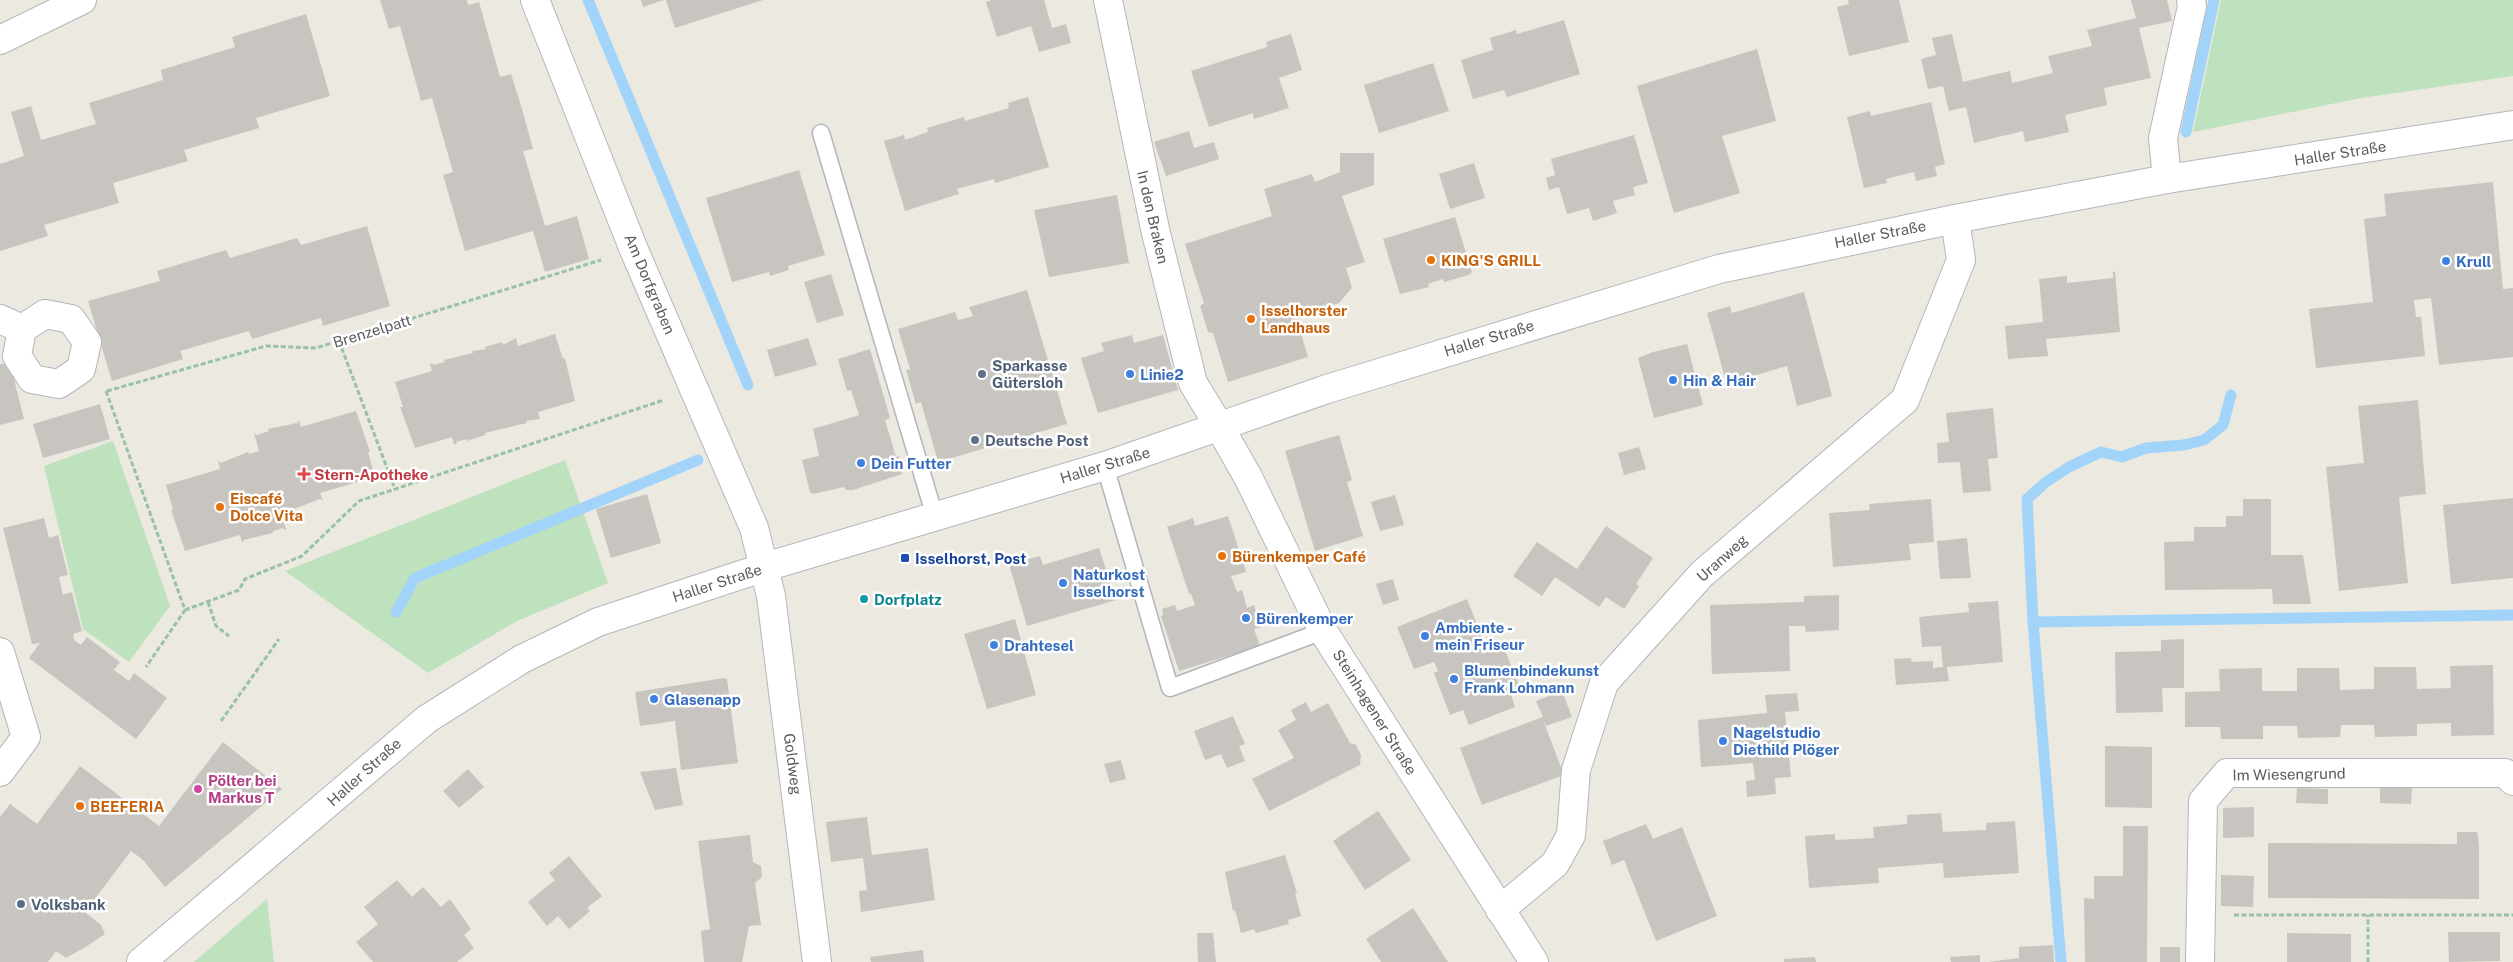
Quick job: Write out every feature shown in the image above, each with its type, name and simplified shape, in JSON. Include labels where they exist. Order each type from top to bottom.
[{"type":"street","points":[[0,40],[82,0]]},
{"type":"street","name":"Am Dorfgraben","points":[[536,0],[634,250],[754,528],[764,567]]},
{"type":"street","name":"In den Braken","points":[[1108,0],[1155,229],[1193,383],[1219,426]]},
{"type":"street","points":[[2167,179],[2163,138],[2192,6],[2191,0]]},
{"type":"street","name":"Haller Straße","points":[[141,962],[333,800],[403,737],[522,659],[598,622],[764,567],[1105,466],[1336,386],[1720,269],[1955,219],[2167,179],[2513,125]]},
{"type":"street","name":"Uranweg","points":[[1500,910],[1555,864],[1571,835],[1576,770],[1604,683],[1702,574],[1905,400],[1961,260],[1955,219]]},
{"type":"street","name":"Steinhagener Straße","points":[[1219,426],[1248,477],[1324,631],[1534,962]]},
{"type":"street","name":"Goldweg","points":[[764,567],[771,596],[817,962]]},
{"type":"street","points":[[0,652],[26,737],[0,772]]},
{"type":"street","name":"Im Wiesengrund","points":[[2200,962],[2203,801],[2227,773],[2505,773],[2513,781]]},
{"type":"lane","points":[[821,132],[936,517]]},
{"type":"lane","points":[[1105,466],[1170,688],[1324,631]]},
{"type":"path","name":"Brenzelpatt","points":[[185,610],[106,391],[266,346],[316,348],[634,250]]},
{"type":"path","points":[[339,341],[395,489]]},
{"type":"path","points":[[146,667],[185,610],[239,590],[245,579],[302,556],[359,501],[695,389]]},
{"type":"path","points":[[208,602],[216,626],[229,636]]},
{"type":"path","points":[[221,721],[279,639]]},
{"type":"path","points":[[2200,914],[2513,915]]},
{"type":"path","points":[[2368,915],[2368,962]]},
{"type":"green space","points":[[2221,0],[2513,0],[2513,76],[2361,98],[2193,132]]},
{"type":"green space","points":[[113,441],[170,606],[129,662],[83,629],[44,466]]},
{"type":"green space","points":[[565,460],[608,583],[517,621],[428,673],[285,571]]},
{"type":"green space","points":[[267,899],[274,962],[194,962]]},
{"type":"building","points":[[380,0],[467,0],[468,5],[479,2],[500,77],[511,74],[522,109],[533,149],[523,151],[545,226],[577,216],[589,259],[545,272],[533,231],[465,251],[443,175],[453,172],[432,98],[421,101],[400,26],[389,29]]},
{"type":"building","points":[[641,0],[664,0],[643,7]]},
{"type":"building","points":[[666,0],[763,0],[675,28]]},
{"type":"building","points":[[991,0],[1044,0],[1052,28],[1066,24],[1071,43],[1039,52],[1031,26],[997,37],[986,2]]},
{"type":"building","points":[[1848,0],[1899,0],[1909,42],[1849,56],[1837,7],[1849,4]]},
{"type":"building","points":[[2131,0],[2167,0],[2172,21],[2139,28],[2151,78],[2104,88],[2107,105],[2065,115],[2069,132],[2025,142],[2023,131],[1974,143],[1966,107],[1949,111],[1943,86],[1928,89],[1921,59],[1936,55],[1932,38],[1952,34],[1963,82],[2010,71],[2012,83],[2053,73],[2048,56],[2092,46],[2087,30],[2136,18]]},
{"type":"building","points":[[306,14],[330,96],[256,118],[259,128],[184,150],[188,161],[113,183],[119,203],[44,225],[48,236],[0,251],[0,164],[24,156],[11,112],[31,106],[41,140],[96,124],[89,103],[163,80],[161,70],[235,47],[232,37]]},
{"type":"building","points":[[1564,20],[1580,74],[1507,97],[1504,90],[1473,99],[1461,60],[1493,50],[1490,38],[1516,30],[1517,34]]},
{"type":"building","points":[[1291,34],[1302,70],[1279,78],[1289,108],[1254,119],[1253,113],[1209,127],[1191,71],[1267,47],[1266,42]]},
{"type":"building","points":[[1757,49],[1776,121],[1722,136],[1740,193],[1674,213],[1637,86]]},
{"type":"building","points":[[1433,63],[1449,111],[1379,133],[1364,85]]},
{"type":"building","points":[[1028,97],[1049,167],[995,183],[994,179],[957,189],[959,194],[905,211],[884,141],[904,135],[905,140],[928,132],[927,128],[964,117],[965,121],[1009,108],[1008,103]]},
{"type":"building","points":[[1931,102],[1945,164],[1935,167],[1937,176],[1916,181],[1914,172],[1886,179],[1887,183],[1864,188],[1847,117],[1870,111],[1871,116]]},
{"type":"building","points":[[1189,131],[1194,148],[1214,142],[1219,159],[1166,176],[1154,142]]},
{"type":"building","points":[[1634,135],[1648,183],[1633,187],[1635,195],[1613,201],[1617,213],[1593,221],[1589,208],[1567,214],[1559,187],[1549,190],[1546,178],[1555,175],[1551,159]]},
{"type":"building","points":[[1340,153],[1374,153],[1374,185],[1342,196],[1365,262],[1346,268],[1352,288],[1339,303],[1318,310],[1296,305],[1301,319],[1297,320],[1308,357],[1228,382],[1213,333],[1208,332],[1200,306],[1204,303],[1185,244],[1272,216],[1264,189],[1312,174],[1315,182],[1340,172]]},
{"type":"building","points":[[1474,163],[1485,198],[1450,209],[1439,174]]},
{"type":"building","points":[[799,170],[825,255],[788,266],[789,270],[770,276],[769,272],[732,282],[706,198]]},
{"type":"building","points":[[2493,182],[2503,289],[2513,288],[2513,357],[2439,365],[2431,298],[2414,300],[2416,317],[2421,317],[2425,356],[2316,368],[2309,309],[2373,302],[2364,219],[2386,216],[2384,194]]},
{"type":"building","points":[[1117,195],[1129,263],[1049,277],[1034,210]]},
{"type":"building","points":[[1455,217],[1472,272],[1469,275],[1444,282],[1443,279],[1428,284],[1429,287],[1400,294],[1383,239]]},
{"type":"building","points":[[367,226],[390,306],[323,326],[321,318],[252,339],[249,331],[180,351],[183,359],[112,381],[88,301],[160,281],[157,271],[226,250],[230,258],[297,238],[301,245]]},
{"type":"building","points":[[2115,271],[2120,332],[2046,339],[2048,356],[2008,359],[2005,326],[2043,322],[2039,279],[2067,276],[2067,283],[2113,278],[2113,272]]},
{"type":"building","points":[[831,274],[844,315],[817,323],[804,282]]},
{"type":"building","name":"Sparkasse Gütersloh","points":[[1027,290],[1067,424],[938,462],[921,402],[916,404],[906,370],[910,369],[898,329],[955,312],[958,320],[973,316],[969,307]]},
{"type":"building","points":[[1804,292],[1832,396],[1797,406],[1787,366],[1749,377],[1751,383],[1728,389],[1707,313],[1730,306],[1732,313]]},
{"type":"building","points":[[555,334],[563,359],[565,358],[575,401],[538,412],[540,419],[526,421],[527,423],[485,433],[485,435],[467,441],[467,439],[456,442],[457,444],[454,444],[452,437],[415,448],[400,407],[403,407],[395,382],[432,371],[430,364],[445,362],[444,360],[473,353],[472,351],[486,349],[485,347],[502,342],[503,345],[516,338],[518,346]]},
{"type":"building","name":"Linie2","points":[[1132,335],[1134,343],[1163,335],[1178,390],[1098,413],[1081,358],[1104,351],[1101,343]]},
{"type":"building","points":[[808,338],[817,365],[775,377],[767,350]]},
{"type":"building","points":[[1687,344],[1703,405],[1654,418],[1638,358],[1653,352]]},
{"type":"building","points":[[870,349],[890,418],[885,420],[896,457],[899,456],[902,474],[853,490],[846,490],[844,487],[813,494],[810,492],[802,460],[819,456],[813,429],[859,415],[851,390],[847,391],[838,359]]},
{"type":"building","points":[[10,363],[24,419],[0,425],[0,364]]},
{"type":"building","points":[[2418,400],[2426,494],[2399,497],[2408,583],[2339,591],[2326,467],[2364,463],[2358,406]]},
{"type":"building","points":[[100,404],[110,439],[43,458],[33,424]]},
{"type":"building","points":[[1993,408],[1998,458],[1988,459],[1991,491],[1963,493],[1960,462],[1938,463],[1937,443],[1949,442],[1946,413]]},
{"type":"building","points":[[356,411],[370,452],[368,452],[375,477],[320,493],[323,501],[320,499],[291,510],[291,507],[281,511],[286,529],[284,530],[283,528],[273,531],[273,533],[243,540],[244,542],[242,542],[240,535],[185,551],[171,510],[173,509],[166,485],[220,469],[218,461],[221,463],[248,452],[249,454],[259,451],[254,433],[257,435],[269,431],[268,429],[297,423],[299,420],[301,427]]},
{"type":"building","points":[[1339,435],[1352,480],[1347,482],[1363,536],[1315,551],[1285,451]]},
{"type":"building","points":[[1639,447],[1646,469],[1624,475],[1618,453]]},
{"type":"building","points":[[647,494],[661,543],[611,558],[596,509]]},
{"type":"building","points":[[1395,495],[1404,525],[1380,531],[1371,502]]},
{"type":"building","points":[[2513,498],[2513,578],[2451,584],[2443,505]]},
{"type":"building","points":[[1931,499],[1934,542],[1909,544],[1911,560],[1833,567],[1829,513],[1870,510],[1869,504]]},
{"type":"building","points":[[2243,499],[2271,499],[2271,555],[2303,555],[2311,604],[2273,604],[2272,589],[2165,590],[2164,542],[2194,541],[2194,527],[2226,527],[2226,516],[2243,516]]},
{"type":"building","points":[[1228,516],[1246,572],[1231,576],[1237,592],[1242,590],[1247,608],[1254,605],[1261,627],[1254,629],[1260,646],[1179,671],[1161,616],[1163,615],[1162,609],[1175,605],[1177,611],[1195,605],[1191,594],[1189,594],[1167,527],[1193,518],[1195,526]]},
{"type":"building","points":[[44,518],[49,538],[58,535],[68,575],[59,577],[63,595],[72,592],[82,631],[73,634],[74,640],[81,645],[87,637],[120,662],[114,670],[129,681],[134,673],[167,698],[136,739],[29,658],[40,643],[32,644],[3,528]]},
{"type":"building","points":[[1606,526],[1653,558],[1636,584],[1639,586],[1624,609],[1606,597],[1599,607],[1555,577],[1542,596],[1513,576],[1537,542],[1577,569]]},
{"type":"building","points":[[1967,538],[1971,578],[1940,579],[1937,541]]},
{"type":"building","name":"Naturkost Isselhorst","points":[[1099,548],[1116,600],[1027,626],[1009,564],[1040,556],[1043,565]]},
{"type":"building","points":[[1393,579],[1399,600],[1383,605],[1376,584]]},
{"type":"building","points":[[1839,595],[1839,630],[1806,632],[1805,626],[1789,626],[1790,671],[1712,674],[1710,605],[1804,602],[1804,596]]},
{"type":"building","points":[[1467,599],[1484,642],[1479,644],[1482,654],[1503,645],[1520,688],[1510,692],[1515,707],[1469,725],[1463,710],[1450,715],[1434,673],[1438,671],[1434,662],[1414,669],[1397,627]]},
{"type":"building","points":[[1998,601],[2003,662],[1947,667],[1949,681],[1896,685],[1894,659],[1911,658],[1912,662],[1933,661],[1933,668],[1943,667],[1941,646],[1922,647],[1919,617],[1969,612],[1968,603]]},
{"type":"building","points":[[1015,619],[1036,695],[987,709],[964,634]]},
{"type":"building","points":[[2184,639],[2184,688],[2162,688],[2163,712],[2116,713],[2115,652],[2161,651],[2161,640]]},
{"type":"building","points":[[2493,665],[2494,735],[2451,736],[2451,723],[2417,724],[2417,736],[2375,737],[2374,725],[2341,725],[2340,737],[2298,738],[2297,726],[2263,726],[2263,739],[2221,739],[2220,727],[2185,727],[2185,692],[2220,691],[2219,669],[2262,668],[2262,691],[2297,691],[2297,668],[2339,668],[2340,690],[2374,689],[2374,667],[2416,667],[2417,689],[2451,688],[2450,666]]},
{"type":"building","points":[[727,679],[738,763],[681,770],[675,721],[640,726],[635,692]]},
{"type":"building","points":[[1562,691],[1572,717],[1546,726],[1543,720],[1564,775],[1482,805],[1460,748],[1543,717],[1536,701]]},
{"type":"building","points":[[1797,693],[1799,711],[1785,712],[1791,777],[1775,778],[1776,794],[1747,797],[1746,781],[1755,780],[1753,763],[1701,767],[1698,720],[1767,713],[1765,695]]},
{"type":"building","points":[[1306,702],[1311,712],[1328,703],[1350,743],[1356,745],[1361,755],[1360,765],[1269,811],[1252,779],[1294,758],[1278,730],[1296,720],[1291,710]]},
{"type":"building","points":[[1233,716],[1245,744],[1239,746],[1245,761],[1227,768],[1221,754],[1205,760],[1194,731]]},
{"type":"building","points":[[223,742],[282,789],[165,887],[143,860],[131,851],[85,912],[101,925],[105,934],[87,946],[66,958],[56,951],[48,962],[0,962],[0,817],[10,804],[37,824],[80,766],[159,826]]},
{"type":"building","points":[[2105,746],[2152,747],[2152,808],[2105,807]]},
{"type":"building","points":[[1121,760],[1126,779],[1110,783],[1104,764]]},
{"type":"building","points":[[676,768],[683,805],[655,810],[640,772]]},
{"type":"building","points":[[468,769],[484,787],[459,808],[443,791]]},
{"type":"building","points":[[2380,787],[2412,788],[2411,804],[2380,803]]},
{"type":"building","points":[[2297,788],[2328,789],[2328,804],[2296,803]]},
{"type":"building","points":[[2254,807],[2254,837],[2223,838],[2223,808]]},
{"type":"building","points":[[1378,811],[1411,860],[1365,890],[1333,841]]},
{"type":"building","points":[[1941,813],[1943,832],[1986,830],[1986,823],[2015,821],[2019,873],[1944,878],[1943,863],[1878,868],[1879,883],[1809,888],[1805,836],[1835,834],[1835,840],[1874,838],[1873,827],[1907,824],[1907,815]]},
{"type":"building","points":[[867,817],[872,855],[928,848],[935,900],[861,912],[859,891],[867,890],[863,858],[831,862],[826,822]]},
{"type":"building","points":[[1646,824],[1653,839],[1682,827],[1717,916],[1656,941],[1624,860],[1612,865],[1603,841]]},
{"type":"building","points":[[2123,826],[2148,826],[2147,962],[2085,962],[2084,898],[2094,899],[2094,876],[2123,876]]},
{"type":"building","points":[[2457,832],[2477,832],[2479,844],[2479,899],[2268,898],[2268,843],[2457,844]]},
{"type":"building","points":[[750,835],[753,862],[761,866],[762,877],[755,883],[761,925],[749,926],[742,962],[704,962],[701,931],[710,929],[698,841]]},
{"type":"building","points":[[1285,855],[1297,893],[1295,893],[1301,916],[1288,920],[1289,924],[1256,933],[1254,929],[1241,933],[1235,910],[1233,911],[1225,872]]},
{"type":"building","points":[[569,856],[602,896],[587,908],[590,911],[569,929],[558,916],[547,926],[528,902],[555,880],[549,873]]},
{"type":"building","points":[[2221,875],[2254,876],[2253,907],[2221,906]]},
{"type":"building","points":[[397,880],[412,897],[423,887],[441,907],[450,899],[471,929],[464,935],[474,948],[457,962],[373,962],[356,942],[378,924],[364,907]]},
{"type":"building","points":[[1413,908],[1448,962],[1381,962],[1366,939]]},
{"type":"building","points":[[2448,932],[2500,932],[2500,961],[2449,962]]},
{"type":"building","points":[[1197,933],[1213,933],[1216,962],[1198,962]]},
{"type":"building","points":[[2287,933],[2351,934],[2351,962],[2287,962]]},
{"type":"building","points":[[2053,945],[2054,962],[1988,962],[2019,958],[2019,947]]},
{"type":"building","points":[[2160,947],[2180,947],[2180,962],[2160,962]]},
{"type":"building","points":[[923,950],[924,962],[871,962],[870,957]]},
{"type":"building","points":[[1980,955],[1980,962],[1951,962],[1950,957]]},
{"type":"building","points":[[1815,957],[1816,962],[1784,962],[1784,959]]},
{"type":"waterway","points":[[588,0],[748,385]]},
{"type":"waterway","points":[[2186,132],[2214,0]]},
{"type":"waterway","points":[[2033,622],[2027,499],[2046,482],[2069,467],[2101,452],[2122,457],[2146,448],[2184,445],[2204,440],[2223,425],[2231,395]]},
{"type":"waterway","points":[[396,612],[415,578],[698,460]]},
{"type":"waterway","points":[[2061,962],[2033,622],[2513,615]]},
{"type":"place","name":"KING'S GRILL","points":[[1431,260]]},
{"type":"place","name":"Krull","points":[[2446,261]]},
{"type":"place","name":"Isselhorster Landhaus","points":[[1251,319]]},
{"type":"place","name":"Sparkasse Gütersloh","points":[[982,374]]},
{"type":"place","name":"Linie2","points":[[1130,374]]},
{"type":"place","name":"Hin & Hair","points":[[1673,380]]},
{"type":"place","name":"Deutsche Post","points":[[975,440]]},
{"type":"place","name":"Dein Futter","points":[[861,463]]},
{"type":"place","name":"Stern-Apotheke","points":[[304,474]]},
{"type":"place","name":"Eiscafé Dolce Vita","points":[[220,507]]},
{"type":"place","name":"Bürenkemper Café","points":[[1222,556]]},
{"type":"place","name":"Isselhorst, Post","points":[[905,558]]},
{"type":"place","name":"Naturkost Isselhorst","points":[[1063,583]]},
{"type":"place","name":"Dorfplatz","points":[[864,599]]},
{"type":"place","name":"Bürenkemper","points":[[1246,618]]},
{"type":"place","name":"Ambiente - mein Friseur","points":[[1425,636]]},
{"type":"place","name":"Drahtesel","points":[[994,645]]},
{"type":"place","name":"Blumenbindekunst Frank Lohmann","points":[[1454,679]]},
{"type":"place","name":"Glasenapp","points":[[654,699]]},
{"type":"place","name":"Nagelstudio Diethild Plöger","points":[[1723,741]]},
{"type":"place","name":"Pölter bei Markus T","points":[[198,789]]},
{"type":"place","name":"BEEFERIA","points":[[80,806]]},
{"type":"place","name":"Volksbank","points":[[21,904]]}]
